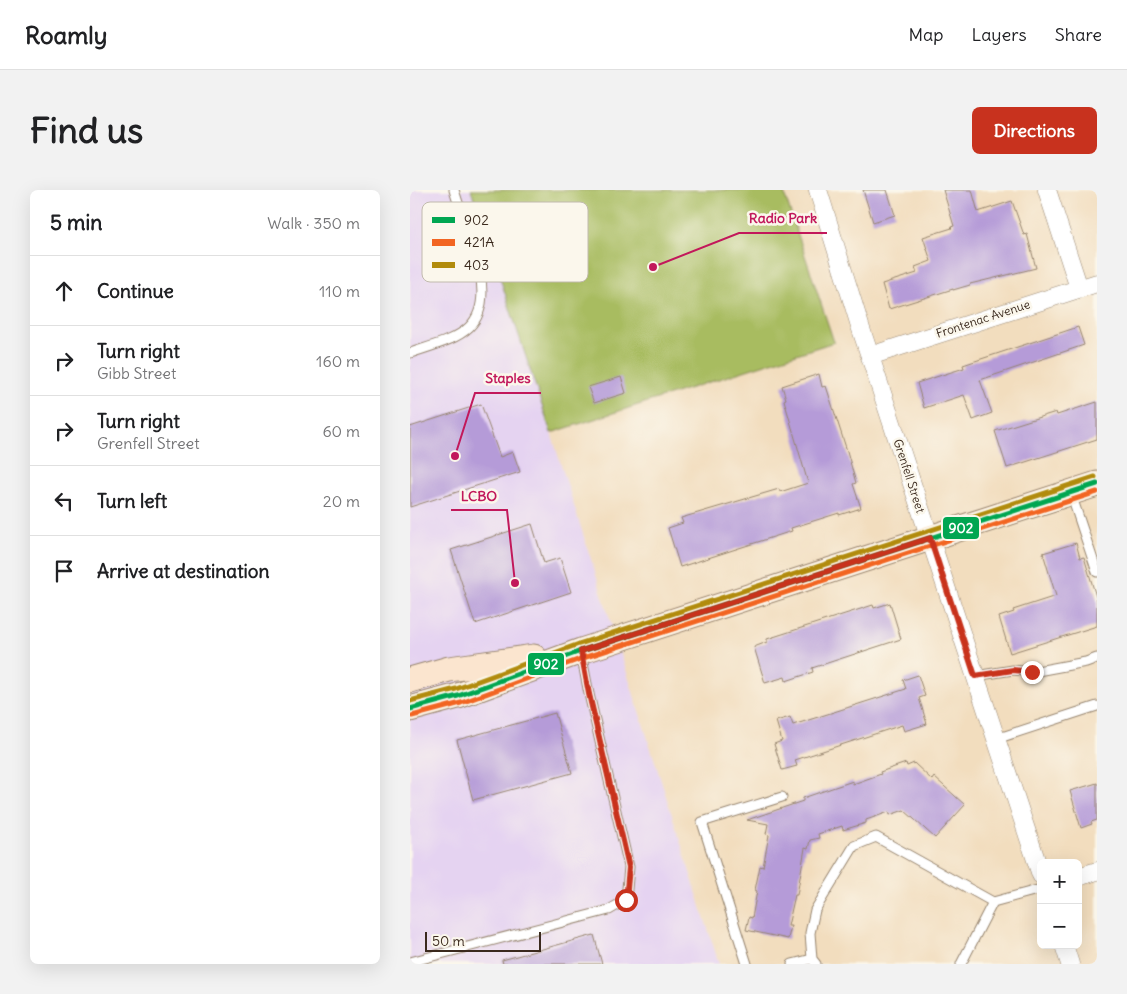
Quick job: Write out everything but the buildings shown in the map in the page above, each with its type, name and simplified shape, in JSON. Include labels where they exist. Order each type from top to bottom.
[{"type":"main road","points":[[410,709],[458,696],[581,651],[1097,484]]},
{"type":"main road","points":[[410,680],[449,669],[581,651]]},
{"type":"street","name":"Grenfell Street","points":[[818,190],[870,356],[1037,863]]},
{"type":"street","points":[[1047,190],[1079,288]]},
{"type":"street","name":"Frontenac Avenue","points":[[870,356],[1097,283]]},
{"type":"street","points":[[1082,876],[1097,871]]},
{"type":"street","points":[[1065,949],[1070,964]]},
{"type":"lane","points":[[454,190],[458,202]]},
{"type":"lane","points":[[410,353],[441,343],[466,332],[476,318],[480,308],[482,282]]},
{"type":"lane","points":[[1070,493],[1097,572]]},
{"type":"lane","points":[[410,962],[609,910],[626,900],[629,867],[591,703],[581,651]]},
{"type":"lane","points":[[975,676],[1013,670],[1032,672],[1086,662],[1097,658]]},
{"type":"lane","points":[[996,739],[1097,706]]},
{"type":"lane","points":[[747,964],[702,822],[782,797]]},
{"type":"lane","points":[[792,964],[814,961],[810,933],[815,910],[854,846],[876,837],[993,902],[1037,889]]},
{"type":"lane","points":[[961,964],[993,902]]},
{"type":"shaded area","points":[[410,190],[471,190],[475,202],[422,202],[422,282],[501,282],[719,964],[410,964]]},
{"type":"green space","points":[[471,190],[783,190],[834,342],[551,433],[501,282],[588,282],[588,202],[475,202]]},
{"type":"transit line","name":"403","points":[[410,701],[456,689],[579,644],[1095,477]]},
{"type":"transit line","name":"902","points":[[410,709],[458,696],[581,651],[1097,484]]},
{"type":"transit line","name":"421A","points":[[412,716],[461,703],[583,658],[1097,492]]},
{"type":"place","name":"Radio Park","points":[[653,267]]},
{"type":"place","name":"Staples","points":[[455,456]]},
{"type":"place","name":"LCBO","points":[[515,583]]},
{"type":"route","points":[[626,900],[629,867],[589,694],[581,651],[930,538],[975,676],[1013,670],[1032,672]]}]
